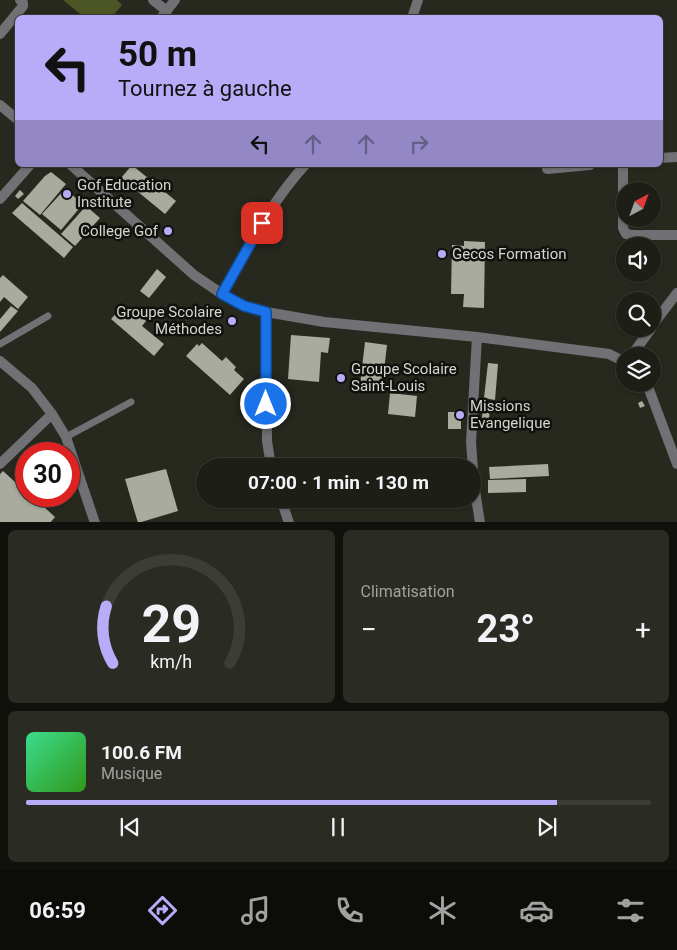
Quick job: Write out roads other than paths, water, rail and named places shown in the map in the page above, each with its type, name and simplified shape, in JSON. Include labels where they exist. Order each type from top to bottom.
[{"type":"street","points":[[16,15],[23,6],[20,0]]},
{"type":"street","points":[[153,0],[164,14],[175,0]]},
{"type":"street","points":[[413,15],[418,0]]},
{"type":"street","points":[[0,34],[15,16]]},
{"type":"street","points":[[0,105],[15,118]]},
{"type":"street","points":[[663,158],[677,157]]},
{"type":"street","points":[[0,199],[28,167]]},
{"type":"street","points":[[72,167],[194,275],[244,306],[266,312],[324,322],[477,337],[609,354],[616,358]]},
{"type":"street","points":[[222,294],[262,223],[303,167]]},
{"type":"street","points":[[547,169],[568,167]]},
{"type":"street","points":[[624,167],[623,228],[626,234],[677,235]]},
{"type":"street","points":[[661,315],[677,292]]},
{"type":"street","points":[[266,312],[266,441],[269,458]]},
{"type":"street","points":[[477,337],[471,442],[474,484],[480,522]]},
{"type":"street","points":[[0,360],[32,388],[52,414],[66,437],[95,522]]},
{"type":"street","points":[[650,392],[677,464]]},
{"type":"street","points":[[0,464],[52,414]]},
{"type":"street","points":[[284,508],[289,522]]},
{"type":"lane","points":[[0,344],[48,316]]},
{"type":"lane","points":[[66,437],[131,402]]},
{"type":"place","name":"Gof Education Institute","points":[[67,194]]},
{"type":"place","name":"College Gof","points":[[168,231]]},
{"type":"place","name":"Gecos Formation","points":[[442,254]]},
{"type":"place","name":"Groupe Scolaire Méthodes","points":[[232,321]]},
{"type":"place","name":"Groupe Scolaire Saint-Louis","points":[[341,378]]},
{"type":"place","name":"Missions Evangelique","points":[[460,415]]}]
